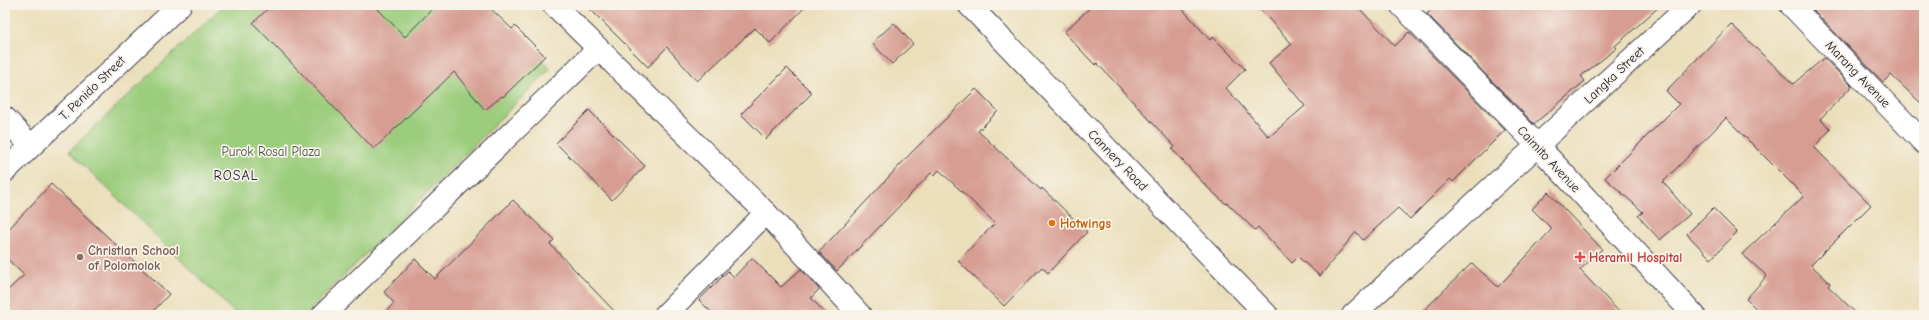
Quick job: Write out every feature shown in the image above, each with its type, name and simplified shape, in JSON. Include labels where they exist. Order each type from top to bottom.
[{"type":"street","name":"T. Penido Street","points":[[5,171],[180,5]]},
{"type":"street","points":[[554,5],[766,213],[860,315]]},
{"type":"street","name":"Cannery Road","points":[[968,5],[1267,315]]},
{"type":"street","name":"Caimito Avenue","points":[[1401,5],[1538,146],[1694,315]]},
{"type":"street","name":"Langka Street","points":[[1353,315],[1690,5]]},
{"type":"street","name":"Marang Avenue","points":[[1792,5],[1924,143]]},
{"type":"street","points":[[323,315],[598,49]]},
{"type":"street","points":[[5,118],[31,146]]},
{"type":"street","points":[[665,315],[766,213]]},
{"type":"green space","name":"Purok Rosal Plaza","points":[[224,5],[487,5],[551,68],[305,315],[237,315],[69,151]]},
{"type":"building","points":[[272,5],[374,5],[405,37],[436,5],[487,5],[512,29],[515,26],[545,56],[503,97],[502,96],[485,110],[454,72],[374,149],[253,23]]},
{"type":"building","points":[[586,5],[807,5],[770,43],[755,28],[697,81],[667,47],[648,67]]},
{"type":"building","points":[[1093,5],[1179,5],[1210,40],[1213,37],[1245,69],[1226,88],[1269,137],[1305,106],[1269,63],[1292,44],[1256,5],[1356,5],[1395,46],[1409,32],[1505,130],[1453,182],[1450,179],[1410,219],[1398,208],[1363,240],[1356,232],[1320,276],[1298,257],[1292,263],[1258,227],[1255,230],[1227,203],[1226,204],[1206,186],[1172,149],[1175,147],[1097,63],[1095,65],[1064,32]]},
{"type":"building","points":[[1436,5],[1661,5],[1615,46],[1617,48],[1581,76],[1585,81],[1534,124],[1427,14]]},
{"type":"building","points":[[1808,5],[1924,5],[1924,106],[1891,75],[1883,82]]},
{"type":"building","points":[[894,23],[913,44],[892,64],[872,43]]},
{"type":"building","points":[[1731,24],[1793,84],[1824,58],[1852,86],[1820,119],[1831,129],[1814,147],[1871,205],[1811,265],[1830,283],[1828,286],[1858,315],[1763,315],[1746,299],[1767,276],[1742,254],[1804,196],[1726,118],[1663,182],[1690,214],[1660,240],[1638,216],[1643,212],[1605,178],[1679,104],[1666,91]]},
{"type":"building","points":[[787,68],[812,93],[766,139],[741,114]]},
{"type":"building","points":[[976,89],[998,111],[978,131],[1041,190],[1042,188],[1087,232],[1048,273],[1042,267],[1004,306],[958,261],[995,223],[939,170],[934,176],[931,173],[837,271],[819,252],[911,153]]},
{"type":"building","points":[[589,110],[645,166],[612,200],[556,143]]},
{"type":"building","name":"Christian School of Polomolok","points":[[51,184],[169,294],[150,315],[5,315],[5,293],[24,275],[5,257],[5,233]]},
{"type":"building","name":"Heramil Hospital","points":[[1548,192],[1602,249],[1580,270],[1622,315],[1419,315],[1472,263],[1498,287],[1552,229],[1532,209]]},
{"type":"building","points":[[513,200],[554,240],[550,244],[618,315],[383,315],[394,303],[384,292],[415,259],[435,279]]},
{"type":"building","points":[[1713,208],[1737,232],[1711,259],[1687,234]]},
{"type":"building","points":[[752,258],[781,287],[801,269],[819,289],[811,298],[827,315],[714,315],[699,300],[728,271],[734,277]]},
{"type":"place","name":"Hotwings","points":[[1052,223]]},
{"type":"place","name":"Christian School of Polomolok","points":[[80,257]]},
{"type":"place","name":"Heramil Hospital","points":[[1580,257]]},
{"type":"district","name":"ROSAL","points":[[236,175]]}]
